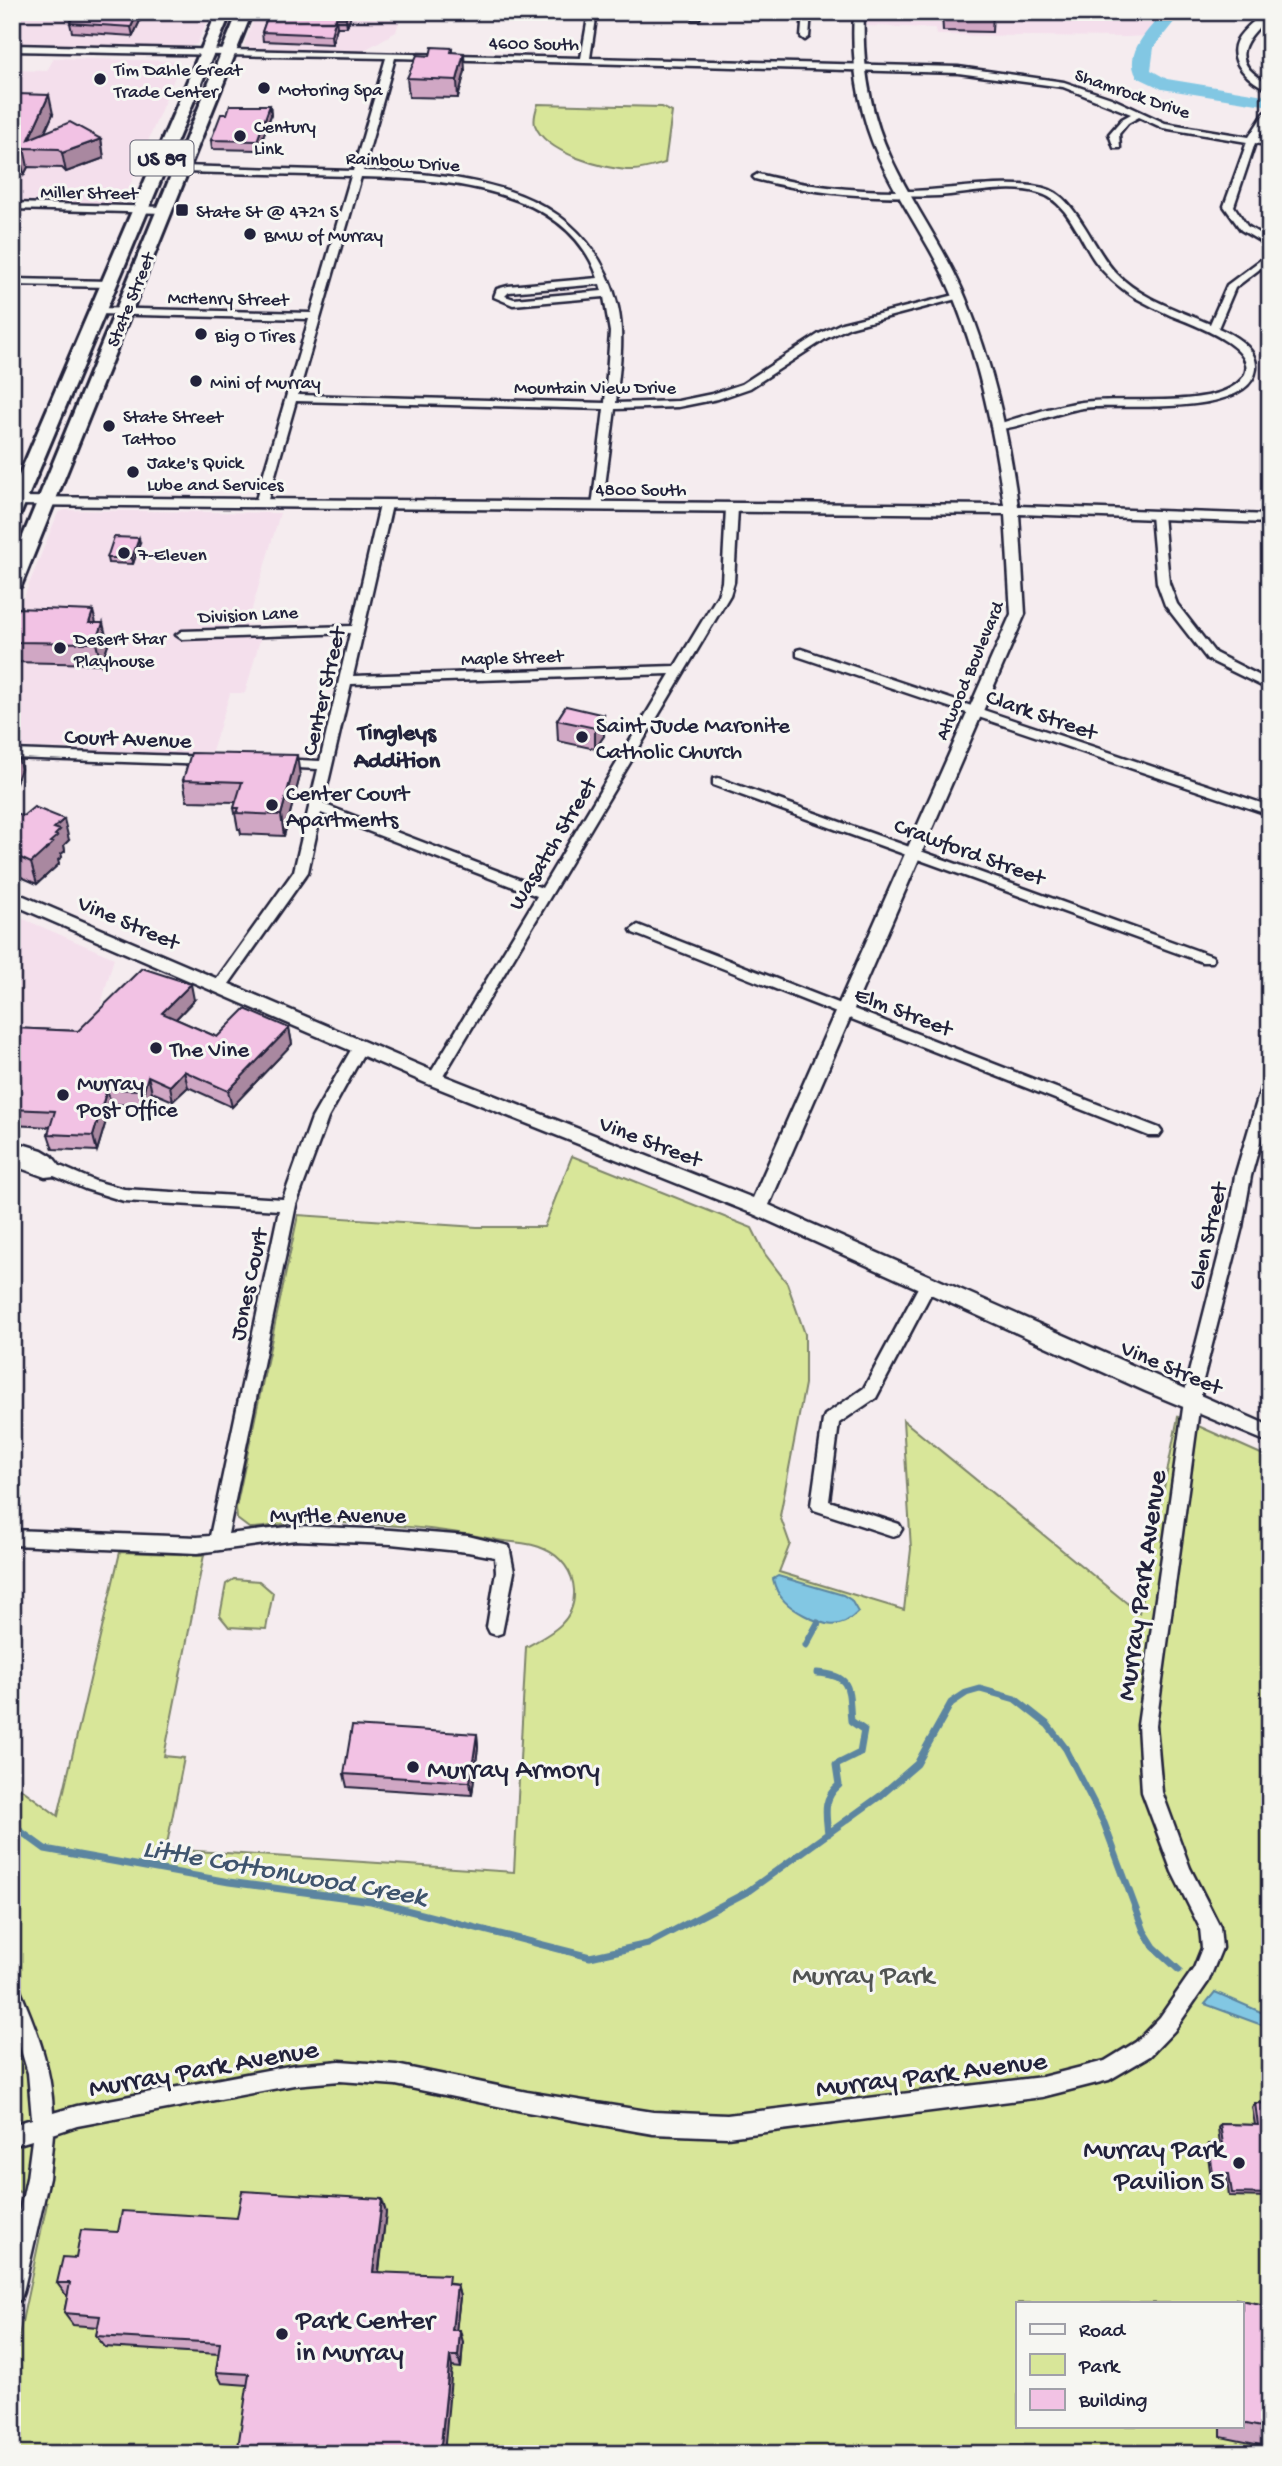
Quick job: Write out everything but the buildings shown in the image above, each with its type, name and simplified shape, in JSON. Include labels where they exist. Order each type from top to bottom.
[{"type":"main road","name":"State Street","points":[[14,505],[224,12]]},
{"type":"main road","name":"State Street","points":[[12,586],[245,12]]},
{"type":"street","points":[[585,60],[593,12]]},
{"type":"street","points":[[805,37],[807,12]]},
{"type":"street","name":"Atwood Boulevard","points":[[758,1208],[798,1106],[844,1011],[914,853],[972,712],[1018,614],[1018,582],[999,427],[982,363],[959,297],[935,245],[876,139],[864,98],[860,66],[859,12]]},
{"type":"street","points":[[1269,12],[1241,38],[1237,47],[1239,59],[1253,78],[1270,88]]},
{"type":"street","name":"4600 South","points":[[12,48],[204,57],[229,52],[860,66]]},
{"type":"street","points":[[261,503],[391,57]]},
{"type":"street","name":"Shamrock Drive","points":[[860,66],[947,69],[1036,79],[1087,92],[1185,130],[1270,143]]},
{"type":"street","points":[[1270,111],[1252,140],[1229,206],[1244,228],[1270,244]]},
{"type":"street","points":[[1117,146],[1114,134],[1125,121],[1138,114]]},
{"type":"street","name":"Rainbow Drive","points":[[181,169],[452,179],[496,189],[524,199],[549,211],[578,234],[597,260],[606,280],[616,331],[598,507]]},
{"type":"street","points":[[758,177],[828,192],[905,194],[1022,188],[1051,194],[1063,204],[1121,283],[1155,304],[1213,328],[1243,348],[1251,367],[1243,384],[1225,394],[1197,401],[1089,404],[1061,408],[999,427]]},
{"type":"street","name":"Miller Street","points":[[12,206],[165,210]]},
{"type":"street","points":[[1213,328],[1231,287],[1270,256]]},
{"type":"street","points":[[606,280],[508,289],[501,291],[499,297],[513,302],[610,293]]},
{"type":"street","points":[[12,282],[110,284]]},
{"type":"street","name":"Mountain View Drive","points":[[292,398],[610,406],[678,404],[722,395],[759,380],[834,330],[868,318],[959,297]]},
{"type":"street","name":"McHenry Street","points":[[98,311],[316,316]]},
{"type":"street","name":"4800 South","points":[[14,505],[47,502],[261,503],[1010,510],[1270,519]]},
{"type":"street","name":"Center Street","points":[[219,987],[301,872],[386,505]]},
{"type":"street","name":"Wasatch Street","points":[[434,1079],[727,586],[732,508]]},
{"type":"street","points":[[1157,515],[1163,583],[1171,605],[1211,656],[1270,686]]},
{"type":"street","name":"Division Lane","points":[[182,635],[358,629]]},
{"type":"street","name":"Clark Street","points":[[801,653],[1270,811]]},
{"type":"street","name":"Maple Street","points":[[346,680],[679,670]]},
{"type":"street","name":"Court Avenue","points":[[12,754],[222,761]]},
{"type":"street","points":[[261,762],[326,765]]},
{"type":"street","name":"Crawford Street","points":[[718,782],[1207,958]]},
{"type":"street","points":[[316,806],[545,894]]},
{"type":"street","name":"Vine Street","points":[[12,897],[434,1079],[758,1208],[1270,1435]]},
{"type":"street","name":"Elm Street","points":[[638,930],[1154,1132]]},
{"type":"street","name":"Jones Court","points":[[218,1545],[219,1525],[288,1205],[320,1118],[360,1047]]},
{"type":"street","name":"Glen Street","points":[[1193,1402],[1195,1380],[1234,1227],[1243,1177],[1270,1081]]},
{"type":"street","points":[[12,1147],[50,1160],[55,1170]]},
{"type":"street","points":[[12,1159],[45,1171],[55,1170],[90,1185],[124,1195],[288,1205]]},
{"type":"street","points":[[893,1529],[820,1505],[826,1475],[829,1425],[835,1416],[870,1393],[928,1284]]},
{"type":"street","name":"Murray Park Avenue","points":[[12,2136],[77,2116],[294,2075],[340,2071],[396,2075],[527,2102],[653,2123],[727,2126],[998,2094],[1084,2078],[1109,2070],[1143,2049],[1187,1996],[1201,1975],[1212,1948],[1210,1927],[1182,1872],[1152,1792],[1147,1725],[1193,1402]]},
{"type":"street","name":"Myrtle Avenue","points":[[12,1537],[218,1545],[296,1533],[391,1537],[467,1544],[503,1551],[505,1572],[496,1627]]},
{"type":"street","points":[[12,1995],[34,2044],[40,2072],[44,2127],[39,2172],[12,2292]]},
{"type":"shaded area","points":[[12,12],[211,12],[197,44],[187,48],[12,44]]},
{"type":"shaded area","points":[[257,12],[402,12],[396,32],[361,52],[248,48],[244,46]]},
{"type":"shaded area","points":[[867,12],[1161,12],[1151,36],[1125,37],[936,35],[935,28],[866,26]]},
{"type":"shaded area","points":[[54,58],[177,61],[180,64],[125,197],[113,206],[12,204],[12,70],[47,71]]},
{"type":"shaded area","points":[[65,510],[280,513],[244,636],[261,636],[245,693],[230,693],[211,755],[12,747],[12,626],[58,513]]},
{"type":"shaded area","points":[[12,914],[114,958],[92,1036],[17,1030],[23,1008],[12,1007]]},
{"type":"green space","points":[[538,104],[662,107],[672,112],[665,163],[640,169],[621,169],[593,163],[563,152],[541,135],[535,125]]},
{"type":"green space","name":"Murray Park","points":[[572,1156],[752,1228],[765,1254],[787,1283],[805,1334],[805,1384],[780,1516],[790,1544],[779,1572],[904,1610],[911,1549],[903,1420],[1139,1613],[1178,1417],[1270,1458],[1270,2454],[12,2454],[12,2369],[47,2203],[12,2189],[12,1782],[58,1816],[120,1552],[204,1555],[164,1756],[184,1758],[166,1849],[514,1872],[526,1647],[560,1626],[571,1611],[574,1590],[565,1565],[550,1552],[533,1545],[425,1528],[301,1522],[249,1528],[237,1519],[236,1508],[298,1215],[477,1227],[544,1227]]},
{"type":"green space","points":[[234,1579],[259,1581],[273,1593],[266,1629],[229,1627],[220,1616],[226,1584]]},
{"type":"water","points":[[778,1576],[843,1595],[851,1600],[858,1612],[839,1624],[826,1624],[812,1619],[784,1601],[773,1579]]},
{"type":"water","points":[[1215,1992],[1270,2016],[1270,2028],[1205,2004]]},
{"type":"waterway","points":[[1174,12],[1145,47],[1141,64],[1143,73],[1162,84],[1270,101]]},
{"type":"waterway","points":[[806,1645],[818,1623]]},
{"type":"waterway","points":[[817,1673],[829,1674],[843,1681],[849,1693],[851,1721],[864,1730],[860,1753],[836,1765],[839,1785],[828,1801],[828,1834]]},
{"type":"waterway","name":"Little Cottonwood Creek","points":[[828,1834],[880,1796],[917,1764],[951,1703],[966,1693],[980,1689],[1015,1699],[1048,1725],[1066,1749],[1104,1823],[1144,1931],[1154,1947],[1179,1970]]},
{"type":"waterway","name":"Little Cottonwood Creek","points":[[12,1825],[45,1849],[229,1882],[371,1901],[590,1957],[648,1944],[747,1892],[828,1834]]},
{"type":"place","name":"Tim Dahle Great Trade Center","points":[[100,79]]},
{"type":"place","name":"Motoring Spa","points":[[264,88]]},
{"type":"place","name":"Century Link","points":[[240,136]]},
{"type":"place","name":"State St @ 4721 S","points":[[182,210]]},
{"type":"place","name":"BMW of Murray","points":[[250,234]]},
{"type":"place","name":"Big O Tires","points":[[201,334]]},
{"type":"place","name":"Mini of Murray","points":[[196,381]]},
{"type":"place","name":"State Street Tattoo","points":[[109,426]]},
{"type":"place","name":"Jake's Quick Lube and Services","points":[[133,472]]},
{"type":"place","name":"7-Eleven","points":[[124,553]]},
{"type":"place","name":"Desert Star Playhouse","points":[[60,648]]},
{"type":"place","name":"Saint Jude Maronite Catholic Church","points":[[582,737]]},
{"type":"place","name":"Center Court Apartments","points":[[272,805]]},
{"type":"place","name":"The Vine","points":[[156,1048]]},
{"type":"place","name":"Murray Post Office","points":[[63,1095]]},
{"type":"place","name":"Murray Armory","points":[[413,1767]]},
{"type":"place","name":"Murray Park Pavilion 5","points":[[1239,2163]]},
{"type":"place","name":"Park Center in Murray","points":[[282,2334]]},
{"type":"district","name":"Tingleys Addition","points":[[397,745]]}]
